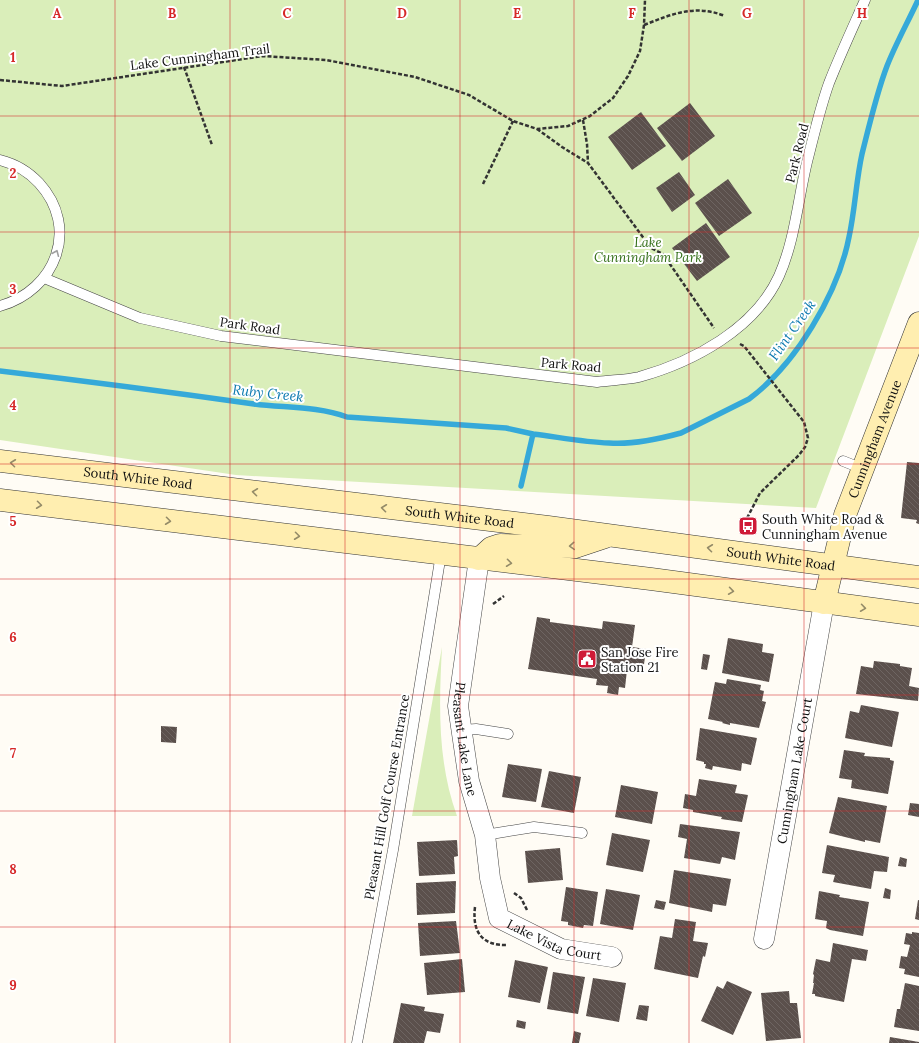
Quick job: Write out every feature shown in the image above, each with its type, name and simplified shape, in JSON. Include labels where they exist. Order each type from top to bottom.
[{"type":"main road","name":"Cunningham Avenue","points":[[824,603],[842,526],[853,465],[919,323]]},
{"type":"main road","name":"South White Road","points":[[0,461],[610,535],[919,577]]},
{"type":"main road","points":[[0,500],[441,554],[919,616]]},
{"type":"main road","points":[[479,559],[490,548],[500,545],[576,547],[610,535]]},
{"type":"street","name":"Pleasant Lake Lane","points":[[479,559],[458,706],[469,781],[485,836],[490,878],[499,918]]},
{"type":"street","name":"Cunningham Lake Court","points":[[764,939],[824,603]]},
{"type":"street","name":"Lake Vista Court","points":[[499,918],[561,949],[612,957]]},
{"type":"lane","name":"Park Road","points":[[44,278],[140,318],[221,336],[597,382],[637,377],[658,371],[700,352],[728,337],[752,316],[779,277],[788,250],[807,164],[823,103],[847,40],[865,0]]},
{"type":"lane","points":[[0,160],[11,163],[31,174],[49,193],[57,213],[60,231],[58,248],[44,278],[25,296],[14,302],[0,306]]},
{"type":"lane","name":"Pleasant Hill Golf Course Entrance","points":[[357,1043],[393,850],[441,554]]},
{"type":"lane","points":[[462,730],[476,729],[508,734]]},
{"type":"lane","points":[[485,836],[534,827],[582,833]]},
{"type":"path","name":"Lake Cunningham Trail","points":[[0,80],[62,86],[263,56],[326,60],[422,80],[468,96],[513,121],[537,129],[568,126],[590,116],[613,98],[628,76],[640,51],[644,25],[645,0]]},
{"type":"path","points":[[644,25],[670,15],[695,10],[711,11],[725,16]]},
{"type":"path","points":[[184,67],[212,145]]},
{"type":"path","points":[[582,120],[587,144],[588,163]]},
{"type":"path","points":[[483,184],[513,121]]},
{"type":"path","points":[[537,129],[588,163],[651,248],[663,254],[715,329]]},
{"type":"path","points":[[744,346],[804,422],[808,438],[805,447],[799,455],[760,493],[744,524]]},
{"type":"green space","name":"Lake Cunningham Park","points":[[0,0],[919,0],[919,236],[816,508],[236,475],[0,440]]},
{"type":"green space","points":[[442,647],[440,690],[441,732],[450,795],[457,816],[412,816]]},
{"type":"building","points":[[690,103],[715,136],[682,161],[657,128]]},
{"type":"building","points":[[641,112],[666,146],[632,170],[608,137]]},
{"type":"building","points":[[679,172],[695,195],[672,212],[656,188]]},
{"type":"building","points":[[728,179],[752,213],[719,236],[695,203]]},
{"type":"building","points":[[706,223],[730,257],[697,281],[672,248]]},
{"type":"building","points":[[907,462],[919,463],[919,524],[916,523],[917,520],[901,518]]},
{"type":"building","name":"San Jose Fire Station 21","points":[[537,617],[550,619],[550,622],[602,629],[603,621],[635,625],[632,647],[646,649],[643,672],[627,670],[625,688],[619,687],[618,695],[607,693],[608,686],[596,685],[597,679],[528,669]]},
{"type":"building","points":[[728,638],[763,644],[762,652],[774,654],[769,682],[722,673]]},
{"type":"building","points":[[703,654],[710,655],[707,670],[701,669]]},
{"type":"building","points":[[874,661],[900,664],[900,666],[912,668],[909,686],[919,688],[918,701],[856,694],[861,666],[873,668]]},
{"type":"building","points":[[727,679],[761,685],[760,690],[764,691],[762,701],[766,702],[759,728],[730,723],[730,725],[708,719],[715,682],[726,684]]},
{"type":"building","points":[[861,705],[899,712],[892,747],[845,738],[850,711],[859,713]]},
{"type":"building","points":[[161,726],[177,727],[176,743],[161,742]]},
{"type":"building","points":[[700,728],[757,738],[751,765],[742,763],[741,771],[713,766],[712,770],[705,768],[706,764],[704,764],[704,762],[696,760]]},
{"type":"building","points":[[844,750],[865,753],[864,756],[890,758],[890,760],[894,761],[888,794],[851,788],[852,780],[839,778]]},
{"type":"building","points":[[508,764],[542,769],[536,802],[502,797]]},
{"type":"building","points":[[549,771],[581,777],[574,813],[541,807]]},
{"type":"building","points":[[699,779],[737,785],[735,793],[748,795],[742,822],[721,819],[722,817],[693,812],[693,810],[683,808],[685,794],[696,796]]},
{"type":"building","points":[[621,785],[658,792],[652,824],[615,817]]},
{"type":"building","points":[[838,797],[887,806],[880,843],[865,840],[865,842],[829,833]]},
{"type":"building","points":[[910,803],[919,804],[919,817],[908,815]]},
{"type":"building","points":[[680,824],[740,832],[735,860],[722,857],[720,864],[684,858],[687,839],[678,837]]},
{"type":"building","points":[[612,833],[650,840],[643,872],[606,865]]},
{"type":"building","points":[[457,840],[458,856],[454,857],[455,874],[419,876],[417,842]]},
{"type":"building","points":[[827,845],[889,857],[887,872],[874,871],[871,889],[833,882],[835,875],[822,873]]},
{"type":"building","points":[[560,848],[563,880],[528,883],[525,851]]},
{"type":"building","points":[[900,857],[907,859],[906,867],[898,866]]},
{"type":"building","points":[[674,870],[731,879],[726,906],[713,904],[712,912],[669,903]]},
{"type":"building","points":[[456,881],[455,913],[417,915],[416,883]]},
{"type":"building","points":[[566,887],[598,892],[593,926],[584,925],[583,928],[568,925],[568,922],[561,921]]},
{"type":"building","points":[[885,888],[891,890],[890,899],[883,898]]},
{"type":"building","points":[[606,889],[640,895],[633,930],[600,924]]},
{"type":"building","points":[[819,891],[840,895],[839,897],[869,902],[863,936],[830,930],[826,928],[827,921],[815,919]]},
{"type":"building","points":[[656,900],[666,902],[664,910],[654,908]]},
{"type":"building","points":[[919,900],[919,920],[915,919]]},
{"type":"building","points":[[675,919],[696,922],[693,941],[708,943],[705,957],[703,956],[698,978],[654,969],[660,936],[672,938]]},
{"type":"building","points":[[456,921],[460,953],[420,956],[418,923]]},
{"type":"building","points":[[912,932],[919,933],[919,977],[904,974],[905,969],[899,968],[901,956],[907,957],[910,945],[904,944],[906,933],[912,934]]},
{"type":"building","points":[[833,943],[868,950],[866,961],[852,959],[844,1002],[815,996],[815,994],[812,994],[814,983],[813,974],[816,959],[830,962]]},
{"type":"building","points":[[462,959],[465,992],[427,995],[424,963]]},
{"type":"building","points":[[515,960],[548,967],[540,1003],[508,997]]},
{"type":"building","points":[[553,972],[585,977],[578,1014],[547,1009]]},
{"type":"building","points":[[593,978],[626,983],[619,1022],[586,1016]]},
{"type":"building","points":[[727,981],[752,992],[733,1035],[701,1021],[717,986],[723,989]]},
{"type":"building","points":[[905,983],[919,986],[919,1031],[894,1027],[897,1009],[900,1009]]},
{"type":"building","points":[[789,991],[790,1003],[797,1003],[801,1038],[766,1041],[761,993]]},
{"type":"building","points":[[401,1003],[425,1007],[424,1011],[444,1014],[440,1033],[427,1031],[424,1043],[393,1043]]},
{"type":"building","points":[[639,1005],[649,1006],[647,1021],[636,1019]]},
{"type":"building","points":[[517,1020],[526,1022],[525,1029],[516,1027]]},
{"type":"building","points":[[574,1031],[581,1033],[579,1043],[572,1043]]},
{"type":"building","points":[[890,1037],[919,1042],[919,1043],[889,1043]]},
{"type":"waterway","name":"Flint Creek","points":[[521,486],[533,434],[590,442],[627,443],[646,441],[681,433],[749,399],[766,385],[798,348],[825,304],[843,259],[853,216],[862,154],[883,76],[918,0]]},
{"type":"waterway","name":"Ruby Creek","points":[[0,371],[254,404],[313,409],[336,413],[347,417],[506,428],[533,434]]},
{"type":"place","name":"South White Road & Cunningham Avenue","points":[[748,526]]},
{"type":"place","name":"San Jose Fire Station 21","points":[[587,659]]}]
